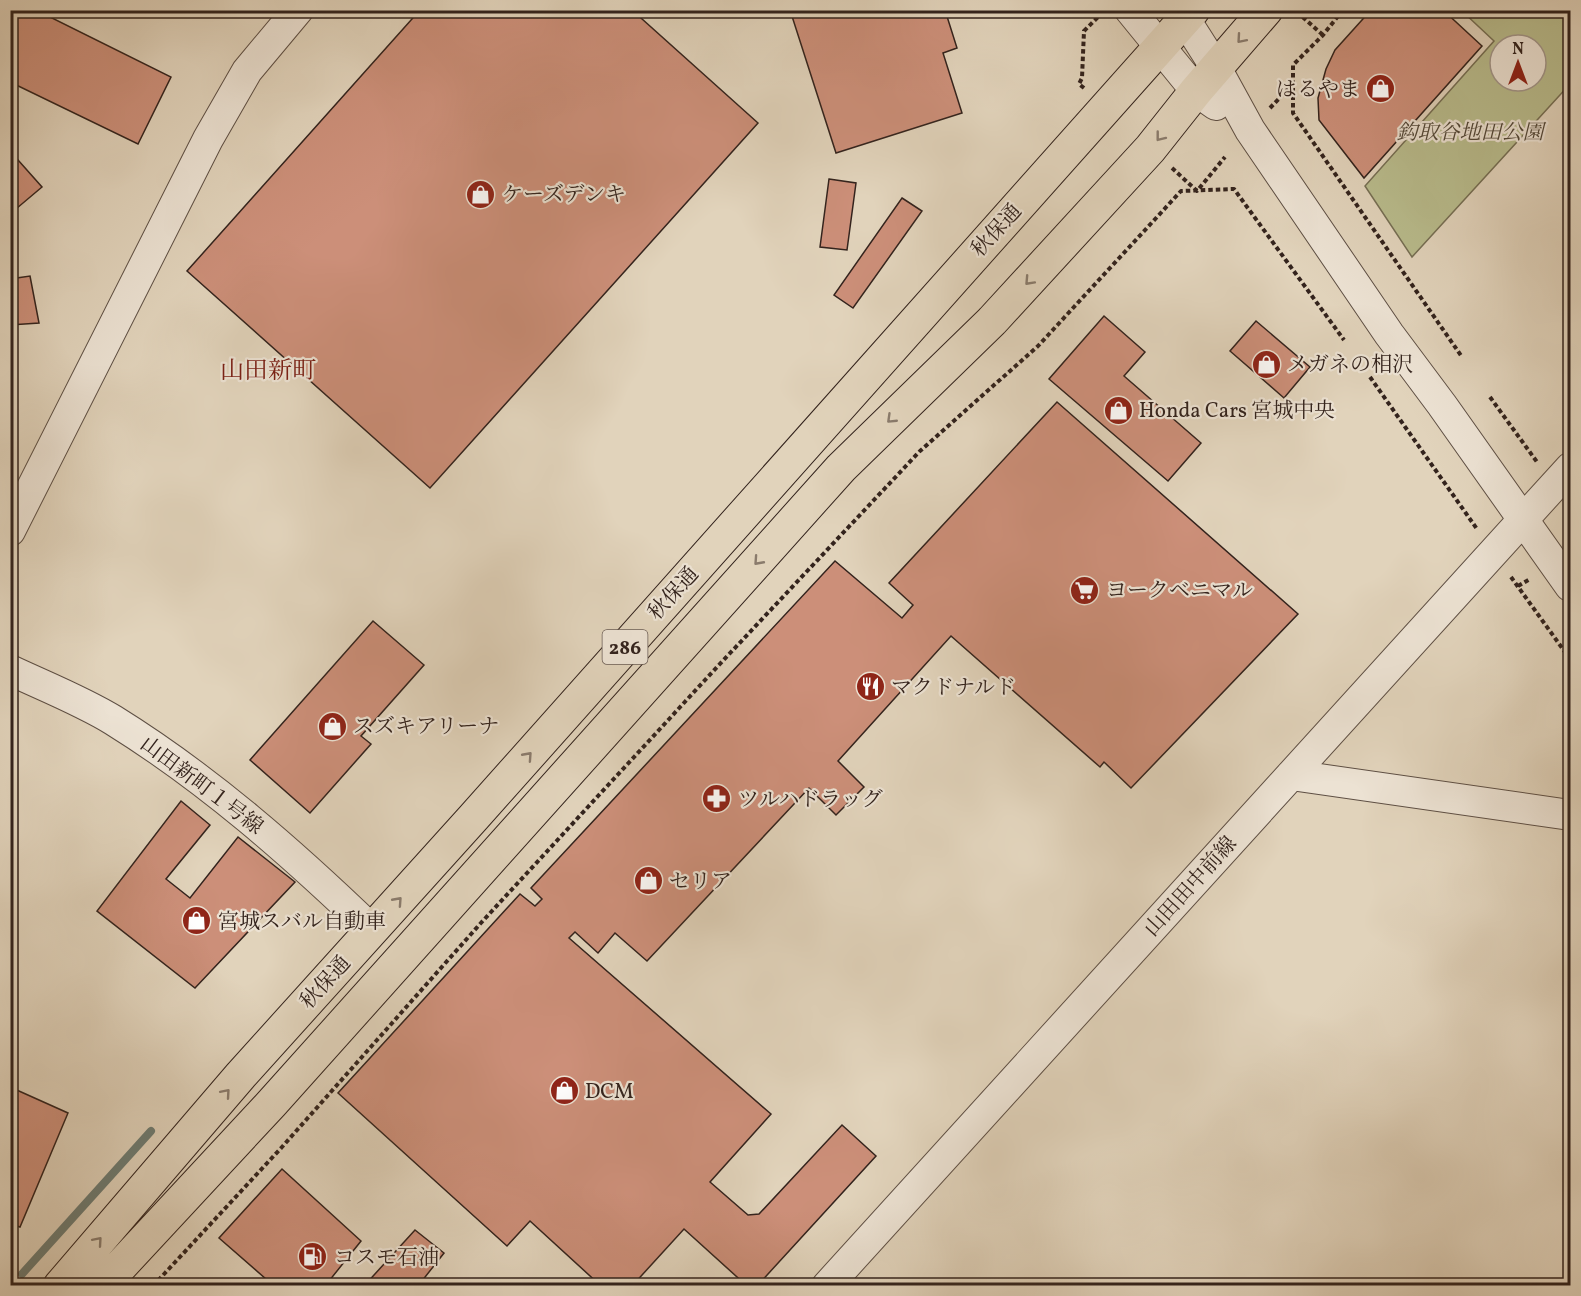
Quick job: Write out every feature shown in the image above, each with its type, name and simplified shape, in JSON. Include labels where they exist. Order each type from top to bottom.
[{"type":"highway","name":"秋保通","points":[[102,1286],[272,1103],[841,468],[992,321],[1150,149],[1206,79],[1281,11]]},
{"type":"highway","name":"秋保通","points":[[60,1286],[234,1084],[1159,47],[1186,13]]},
{"type":"street","points":[[10,531],[208,139],[247,71],[298,10]]},
{"type":"street","points":[[1130,10],[1159,47],[1260,120],[1389,334],[1570,586]]},
{"type":"street","points":[[1186,13],[1206,79]]},
{"type":"street","name":"山田田中前線","points":[[827,1286],[1524,520],[1556,475]]},
{"type":"street","name":"山田新町１号線","points":[[10,670],[112,719],[205,783],[306,866],[372,930]]},
{"type":"street","points":[[1291,774],[1570,815]]},
{"type":"path","points":[[1089,93],[1079,84],[1082,78],[1084,31],[1105,10]]},
{"type":"path","points":[[1343,10],[1323,35],[1293,65],[1293,113],[1462,357]]},
{"type":"path","points":[[1281,11],[1323,35]]},
{"type":"path","points":[[1260,120],[1293,85]]},
{"type":"path","points":[[1197,190],[1225,157]]},
{"type":"path","points":[[1171,168],[1197,190]]},
{"type":"path","points":[[153,1286],[282,1147],[488,915],[920,451],[1038,346],[1181,191],[1234,189],[1344,340]]},
{"type":"path","points":[[1370,377],[1479,532]]},
{"type":"path","points":[[1490,397],[1556,475]]},
{"type":"path","points":[[1508,572],[1570,658]]},
{"type":"path","points":[[1518,586],[1537,575]]},
{"type":"green space","name":"鈎取谷地田公園","points":[[1462,11],[1570,11],[1570,84],[1412,257],[1365,186],[1488,48],[1488,93],[1548,93],[1548,33],[1488,33],[1488,35]]},
{"type":"building","points":[[10,10],[36,10],[171,77],[138,144],[10,82]]},
{"type":"building","points":[[420,10],[632,10],[758,123],[430,488],[187,271]]},
{"type":"building","points":[[790,10],[945,10],[957,48],[943,53],[962,113],[836,153]]},
{"type":"building","points":[[1371,10],[1443,10],[1482,46],[1364,178],[1319,120],[1318,98],[1326,69],[1335,50]]},
{"type":"building","points":[[10,151],[42,187],[10,214]]},
{"type":"building","points":[[829,179],[856,183],[847,250],[820,247]]},
{"type":"building","points":[[902,198],[922,211],[853,308],[834,295]]},
{"type":"building","points":[[30,276],[39,323],[10,325],[10,279]]},
{"type":"building","points":[[1104,316],[1145,352],[1124,376],[1201,443],[1168,481],[1049,379]]},
{"type":"building","points":[[1256,321],[1310,367],[1284,398],[1230,351]]},
{"type":"building","points":[[1057,402],[1298,614],[1131,788],[1104,762],[1100,767],[951,636],[838,761],[864,787],[836,815],[809,788],[647,961],[615,933],[598,953],[575,932],[569,938],[771,1114],[710,1182],[748,1215],[759,1214],[842,1125],[876,1156],[757,1286],[747,1286],[684,1229],[632,1286],[601,1286],[530,1221],[507,1246],[338,1093],[520,894],[535,906],[542,899],[531,888],[835,561],[902,618],[913,605],[889,583]]},
{"type":"building","points":[[373,621],[424,665],[361,736],[371,744],[310,813],[250,760]]},
{"type":"building","points":[[181,801],[210,825],[166,879],[190,898],[238,837],[295,882],[195,988],[97,911]]},
{"type":"building","points":[[10,1087],[68,1113],[20,1227],[10,1224]]},
{"type":"building","points":[[282,1169],[361,1241],[325,1286],[274,1286],[219,1238]]},
{"type":"building","points":[[415,1230],[444,1253],[418,1286],[364,1286]]},
{"type":"waterway","points":[[22,1274],[151,1131]]},
{"type":"place","name":"はるやま","points":[[1381,89]]},
{"type":"place","name":"ケーズデンキ","points":[[481,194]]},
{"type":"place","name":"メガネの相沢","points":[[1266,364]]},
{"type":"place","name":"Honda Cars 宮城中央","points":[[1118,410]]},
{"type":"place","name":"ヨークベニマル","points":[[1085,590]]},
{"type":"place","name":"マクドナルド","points":[[870,687]]},
{"type":"place","name":"スズキアリーナ","points":[[332,726]]},
{"type":"place","name":"ツルハドラッグ","points":[[717,799]]},
{"type":"place","name":"セリア","points":[[648,881]]},
{"type":"place","name":"宮城スバル自動車","points":[[197,921]]},
{"type":"place","name":"DCM","points":[[564,1091]]},
{"type":"place","name":"コスモ石油","points":[[313,1257]]},
{"type":"district","name":"山田新町","points":[[268,370]]}]
